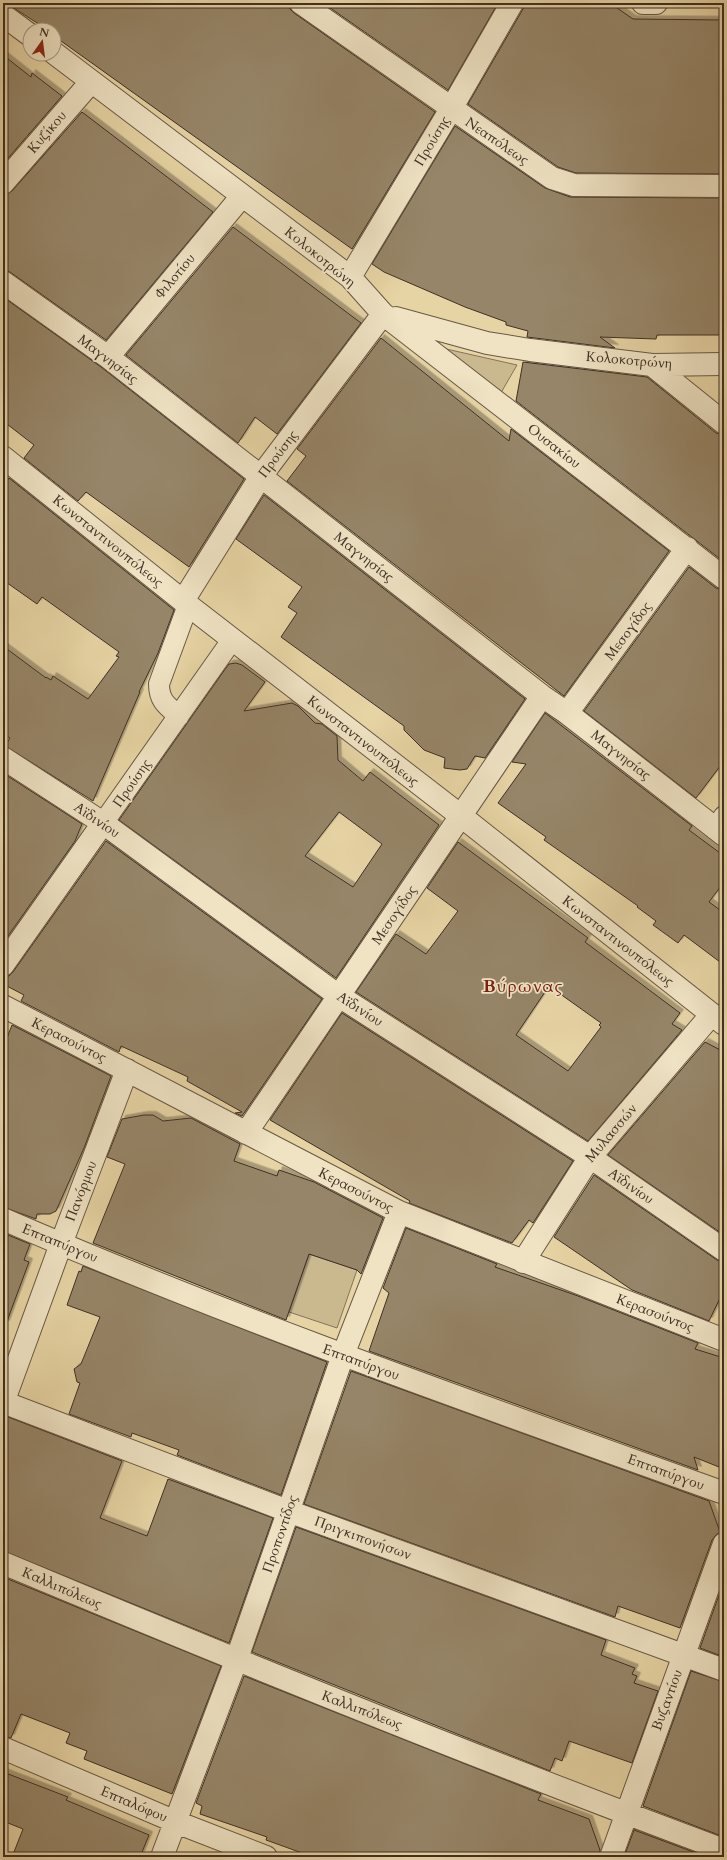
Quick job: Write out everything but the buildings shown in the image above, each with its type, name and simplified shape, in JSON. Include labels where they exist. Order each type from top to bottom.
[{"type":"street","name":"Νεαπόλεως","points":[[301,3],[552,178],[574,185],[724,186]]},
{"type":"street","name":"Προύσης","points":[[350,277],[451,109],[512,3]]},
{"type":"street","points":[[643,3],[656,3]]},
{"type":"street","points":[[3,15],[22,29]]},
{"type":"street","name":"Κολοκοτρώνη","points":[[62,60],[350,277],[383,314],[487,343],[652,365],[724,364]]},
{"type":"street","name":"Κυζίκου","points":[[3,183],[91,82]]},
{"type":"street","name":"Φιλοτίου","points":[[108,357],[242,196]]},
{"type":"street","name":"Μαγνησίας","points":[[3,282],[108,357],[542,696],[721,827]]},
{"type":"street","name":"Προύσης","points":[[185,603],[261,476],[383,314]]},
{"type":"street","name":"Ουσακίου","points":[[383,314],[724,578]]},
{"type":"street","points":[[652,365],[724,423]]},
{"type":"street","name":"Κωνσταντινουπόλεως","points":[[3,457],[232,640],[461,816],[718,1019]]},
{"type":"street","name":"Μεσογίδος","points":[[567,713],[687,548]]},
{"type":"street","points":[[179,716],[166,705],[159,695],[159,684],[185,603]]},
{"type":"street","name":"Προύσης","points":[[3,965],[232,640]]},
{"type":"street","name":"Μεσογίδος","points":[[246,1133],[542,696]]},
{"type":"street","name":"Αϊδινίου","points":[[3,758],[103,823],[338,996],[590,1157],[724,1250]]},
{"type":"street","name":"Κερασούντος","points":[[5,1014],[127,1070],[400,1212],[523,1262],[724,1340]]},
{"type":"street","name":"Μυλασσών","points":[[523,1262],[590,1157],[718,1019]]},
{"type":"street","name":"Πανόρμου","points":[[3,1403],[127,1070]]},
{"type":"street","name":"Προποντίδος","points":[[162,1857],[236,1661],[343,1356],[400,1212]]},
{"type":"street","name":"Επταπύργου","points":[[3,1219],[61,1244],[343,1356],[724,1493]]},
{"type":"street","name":"Πριγκιπονήσων","points":[[3,1403],[288,1511],[724,1670]]},
{"type":"street","name":"Βυζαντίου","points":[[610,1857],[724,1544]]},
{"type":"street","name":"Καλλιπόλεως","points":[[3,1563],[236,1661],[626,1814],[724,1850]]},
{"type":"street","name":"Επταλόφου","points":[[3,1748],[176,1822],[266,1857]]},
{"type":"shaded area","points":[[433,346],[517,365],[498,398]]},
{"type":"shaded area","points":[[309,1254],[357,1270],[337,1328],[289,1312]]},
{"type":"district","name":"Βύρωνας","points":[[523,986]]}]
